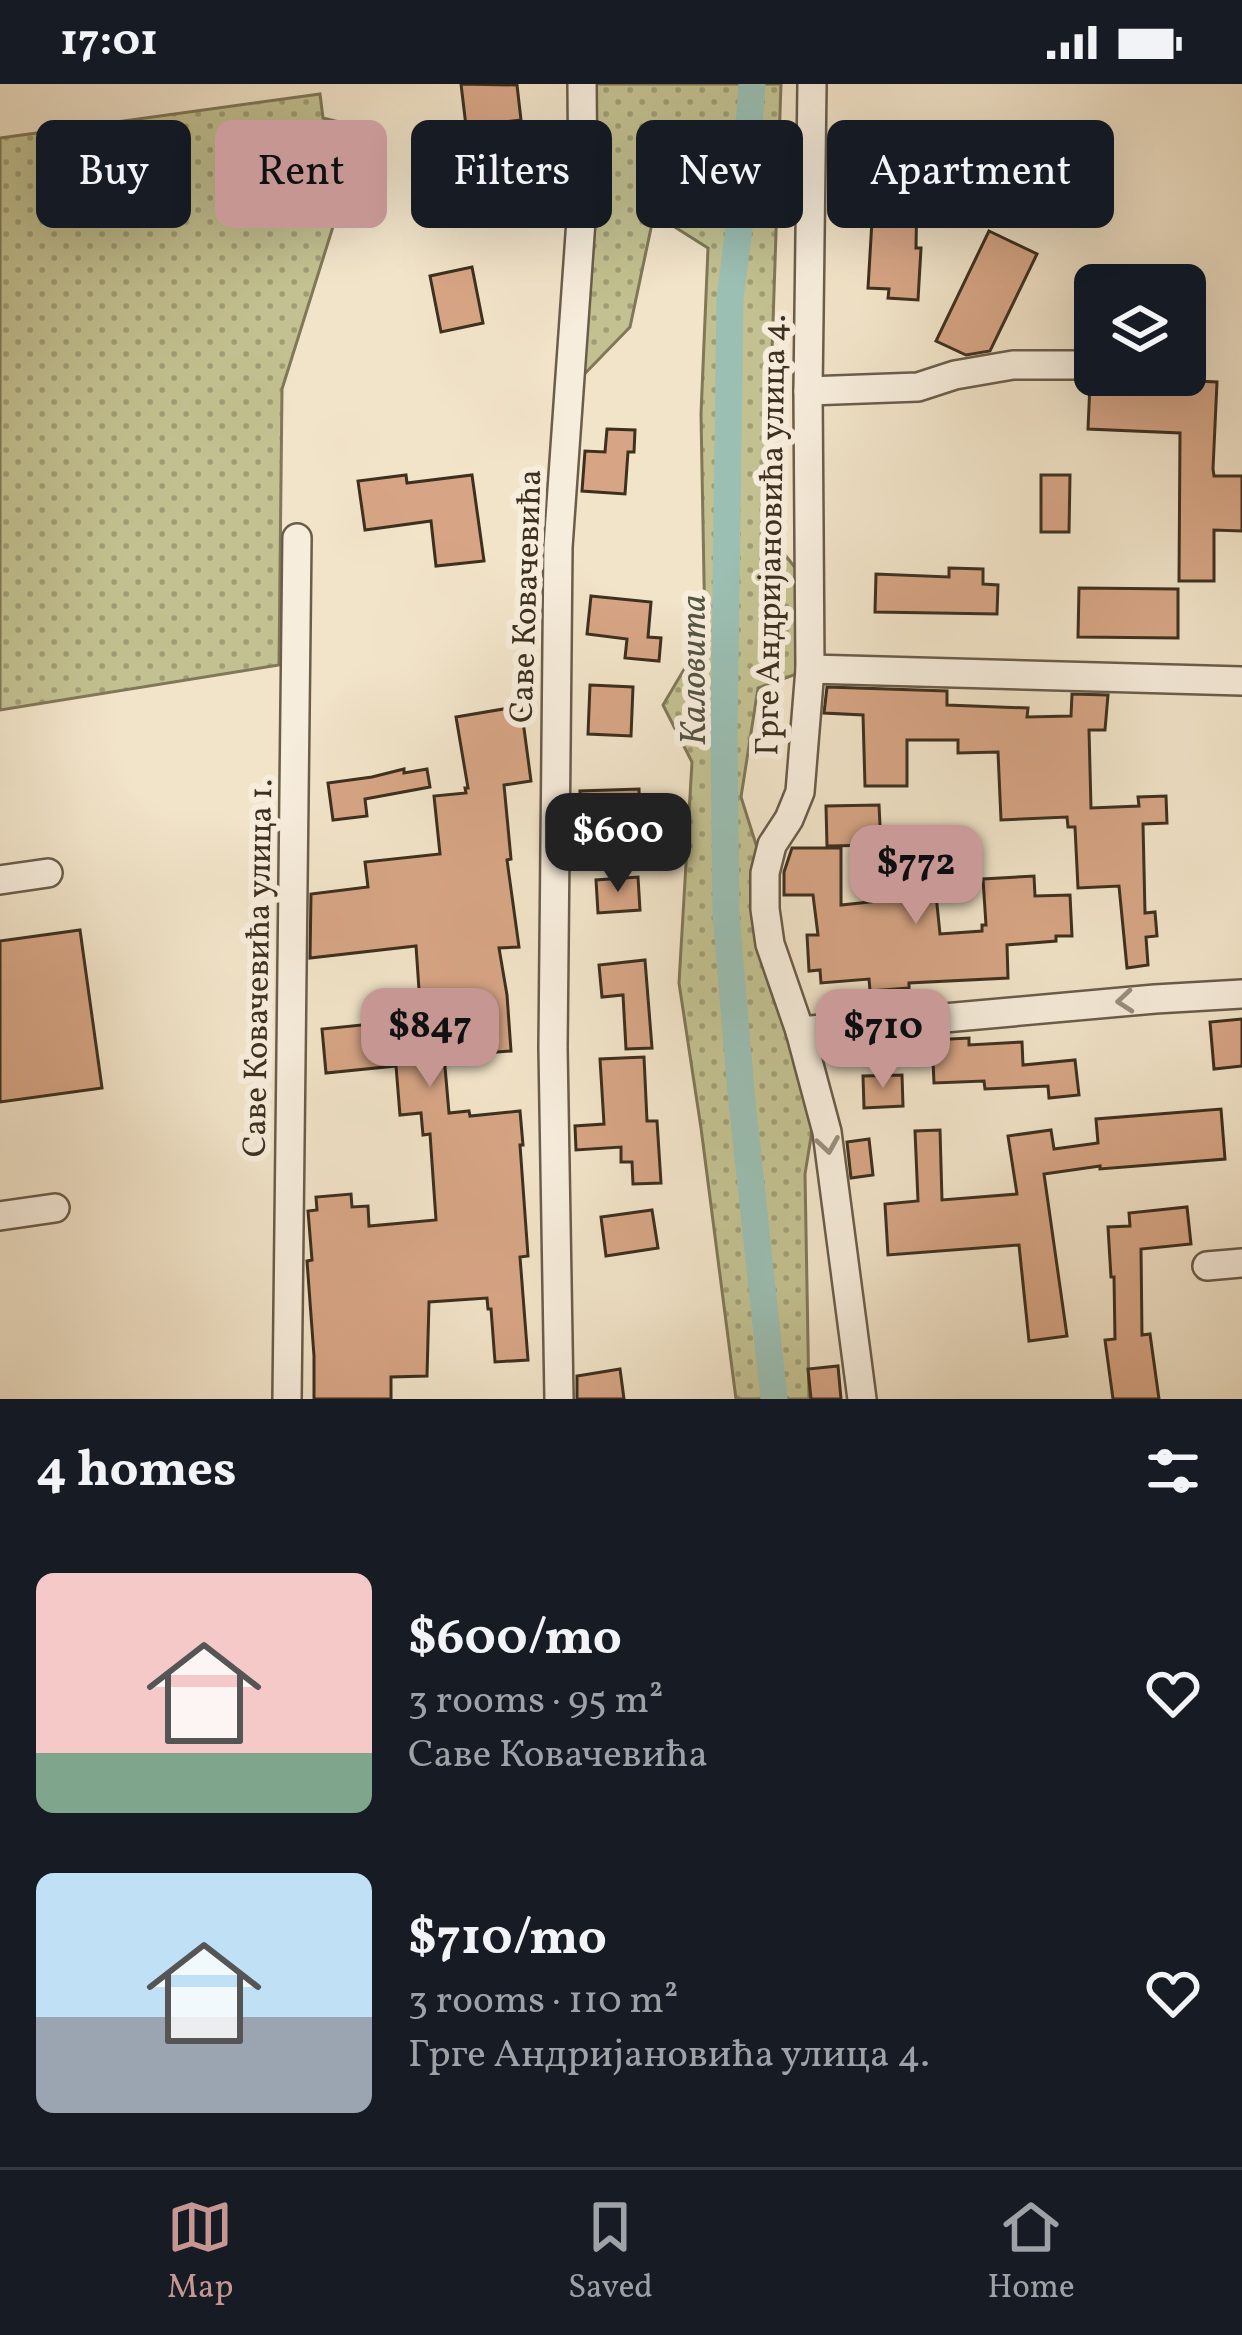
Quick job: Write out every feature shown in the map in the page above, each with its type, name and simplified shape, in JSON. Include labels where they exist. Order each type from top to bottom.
[{"type":"street","name":"Саве Ковачевића","points":[[560,1399],[553,1048],[558,547],[583,192],[582,84]]},
{"type":"street","name":"Грге Андријановића улица 4.","points":[[812,84],[810,669],[800,792],[772,845],[765,873],[770,944],[827,1132],[862,1399]]},
{"type":"street","points":[[808,391],[918,387],[1013,364],[1074,365]]},
{"type":"street","name":"Саве Ковачевића улица 1.","points":[[287,1399],[297,538]]},
{"type":"street","points":[[810,669],[1242,681]]},
{"type":"street","points":[[0,880],[48,873]]},
{"type":"street","points":[[800,1031],[1242,994]]},
{"type":"street","points":[[0,1216],[55,1208]]},
{"type":"street","points":[[1207,1266],[1242,1263]]},
{"type":"shaded area","points":[[582,84],[781,84],[780,120],[636,120],[636,228],[651,228],[630,327],[570,389],[576,228],[612,228],[612,120],[581,120]]},
{"type":"shaded area","points":[[320,94],[323,118],[331,120],[215,120],[215,228],[333,228],[282,389],[279,665],[0,710],[0,138],[36,133],[36,228],[191,228],[191,120],[131,120]]},
{"type":"shaded area","points":[[676,228],[776,228],[766,531],[809,585],[810,669],[758,688],[741,797],[765,873],[818,1094],[805,1174],[809,1399],[736,1399],[679,983],[692,762],[663,705],[705,634],[701,414],[708,248]]},
{"type":"building","points":[[461,84],[517,85],[521,120],[465,120]]},
{"type":"building","points":[[872,228],[916,228],[916,248],[921,248],[918,300],[888,298],[889,289],[868,288]]},
{"type":"building","points":[[989,231],[1037,254],[990,351],[966,355],[936,341]]},
{"type":"building","points":[[472,267],[483,323],[441,332],[430,276]]},
{"type":"building","points":[[1206,381],[1217,382],[1214,476],[1242,476],[1242,531],[1214,530],[1214,581],[1179,581],[1180,433],[1088,429],[1089,396],[1206,396]]},
{"type":"building","points":[[607,429],[635,430],[625,494],[582,491],[585,451],[605,452]]},
{"type":"building","points":[[406,475],[407,483],[472,475],[484,561],[436,566],[431,521],[365,530],[358,481]]},
{"type":"building","points":[[1041,475],[1070,475],[1069,532],[1041,532]]},
{"type":"building","points":[[949,568],[983,569],[983,584],[998,585],[997,614],[875,612],[876,574],[949,577]]},
{"type":"building","points":[[1079,588],[1178,589],[1178,638],[1078,637]]},
{"type":"building","points":[[591,596],[651,602],[648,637],[661,638],[659,661],[625,658],[627,639],[587,634]]},
{"type":"building","points":[[590,685],[633,687],[631,736],[588,734]]},
{"type":"building","points":[[827,687],[947,691],[947,705],[1028,708],[1027,717],[1071,716],[1072,694],[1108,695],[1105,730],[1089,730],[1091,808],[1139,806],[1138,797],[1166,796],[1167,823],[1143,824],[1145,913],[1155,912],[1157,936],[1146,937],[1148,965],[1127,968],[1119,886],[1078,888],[1075,827],[1068,827],[1067,817],[1001,820],[998,752],[958,753],[958,740],[907,740],[907,786],[865,786],[863,715],[824,713]]},
{"type":"building","points":[[521,706],[531,781],[504,785],[511,859],[507,860],[519,947],[499,948],[511,1051],[444,1056],[449,1113],[520,1111],[528,1256],[520,1257],[528,1360],[495,1362],[487,1298],[429,1302],[427,1376],[391,1377],[391,1399],[314,1399],[307,1261],[312,1260],[308,1211],[317,1210],[316,1197],[351,1194],[352,1207],[368,1206],[369,1226],[436,1220],[430,1134],[423,1135],[421,1113],[400,1115],[396,1066],[326,1073],[322,1029],[421,1019],[416,946],[310,958],[311,894],[368,887],[365,862],[440,854],[434,796],[466,793],[468,788],[456,717]]},
{"type":"building","points":[[404,769],[404,773],[427,769],[430,787],[365,799],[367,816],[333,820],[328,783]]},
{"type":"building","points":[[639,789],[640,834],[581,836],[580,791]]},
{"type":"building","points":[[879,805],[881,845],[827,846],[826,806]]},
{"type":"building","points":[[792,848],[841,848],[841,905],[889,900],[885,873],[919,868],[924,897],[936,895],[940,934],[982,931],[986,925],[983,879],[1034,876],[1035,896],[1070,895],[1072,936],[1007,945],[1008,978],[909,983],[909,988],[870,991],[869,979],[821,983],[820,970],[809,971],[807,935],[818,935],[813,895],[784,895],[784,872]]},
{"type":"building","points":[[638,877],[640,910],[598,913],[596,880]]},
{"type":"building","points":[[80,930],[102,1088],[0,1102],[0,941]]},
{"type":"building","points":[[645,960],[652,1048],[626,1049],[623,995],[602,997],[599,965]]},
{"type":"building","points":[[1242,1019],[1242,1066],[1214,1069],[1210,1022]]},
{"type":"building","points":[[969,1038],[969,1045],[1022,1042],[1023,1065],[1075,1060],[1079,1095],[1049,1098],[1048,1086],[985,1089],[984,1081],[934,1083],[932,1040]]},
{"type":"building","points":[[644,1057],[647,1121],[657,1121],[661,1183],[633,1184],[632,1162],[621,1162],[621,1147],[576,1150],[575,1126],[604,1124],[600,1059]]},
{"type":"building","points":[[902,1075],[903,1106],[864,1108],[863,1076]]},
{"type":"building","points":[[1221,1109],[1225,1159],[1044,1174],[1067,1336],[1029,1341],[1019,1245],[888,1255],[885,1204],[918,1201],[915,1131],[940,1130],[942,1200],[1017,1194],[1008,1136],[1051,1130],[1054,1149],[1098,1143],[1096,1119]]},
{"type":"building","points":[[869,1139],[873,1175],[851,1178],[847,1142]]},
{"type":"building","points":[[1187,1207],[1191,1244],[1141,1249],[1142,1335],[1150,1334],[1159,1399],[1113,1399],[1105,1340],[1115,1339],[1108,1227],[1130,1226],[1129,1213]]},
{"type":"building","points":[[652,1210],[658,1248],[606,1256],[601,1217]]},
{"type":"building","points":[[838,1366],[841,1399],[811,1399],[808,1369]]},
{"type":"building","points":[[620,1369],[624,1399],[577,1399],[577,1376]]},
{"type":"waterway","name":"Каловита","points":[[752,84],[730,298],[726,914],[774,1399]]}]
